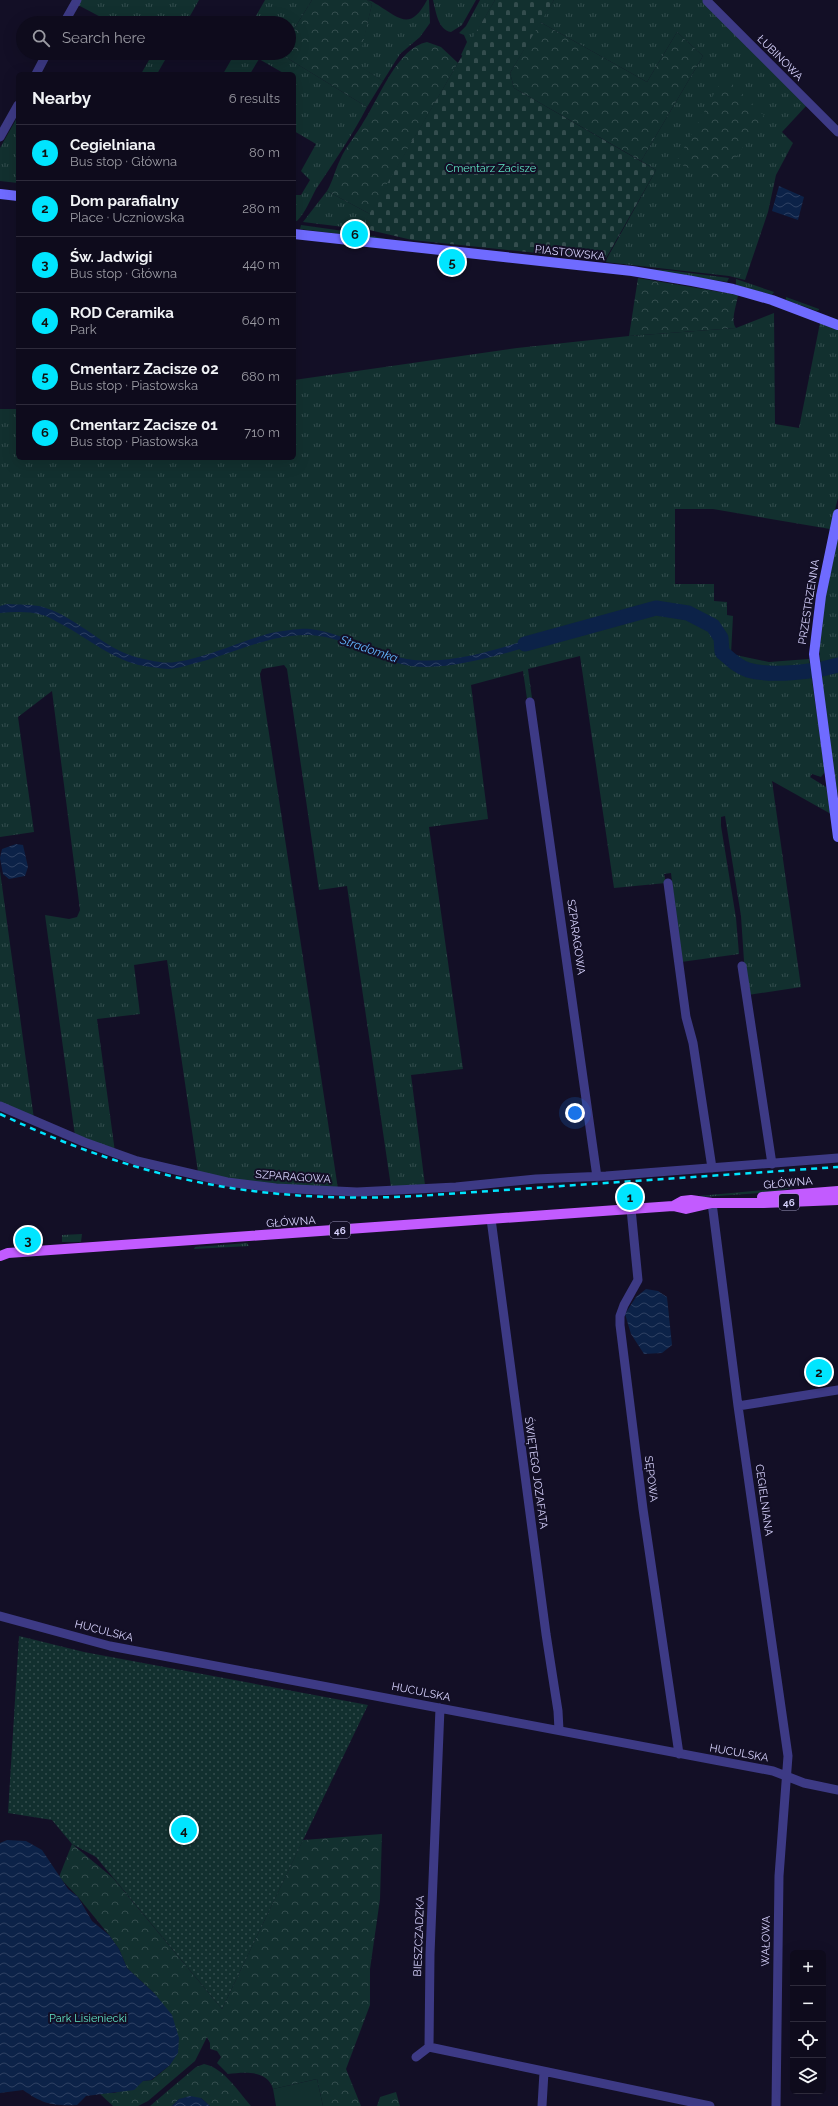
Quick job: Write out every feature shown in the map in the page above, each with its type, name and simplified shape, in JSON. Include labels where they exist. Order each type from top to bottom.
[{"type":"main road","name":"GŁÓWNA","points":[[3,1252],[673,1206],[686,1210],[712,1203],[740,1201],[781,1195],[838,1191]]},
{"type":"main road","name":"GŁÓWNA","points":[[740,1201],[784,1202],[838,1200]]},
{"type":"street","points":[[68,16],[77,0]]},
{"type":"street","name":"ŁUBINOWA","points":[[707,1],[838,132]]},
{"type":"street","points":[[37,72],[43,60]]},
{"type":"street","points":[[0,137],[16,109]]},
{"type":"street","points":[[0,194],[16,196]]},
{"type":"street","name":"PIASTOWSKA","points":[[296,234],[632,271],[692,281],[733,289],[772,300],[838,325]]},
{"type":"street","name":"PRZESTRZENNA","points":[[838,514],[821,596],[814,654],[838,837]]},
{"type":"street","name":"SZPARAGOWA","points":[[530,702],[597,1177]]},
{"type":"street","points":[[668,883],[686,1017],[693,1043],[712,1168]]},
{"type":"street","points":[[742,966],[772,1164]]},
{"type":"street","name":"SZPARAGOWA","points":[[0,1106],[84,1142],[137,1161],[252,1186],[357,1192],[456,1187],[536,1179],[597,1177],[838,1158]]},
{"type":"street","name":"CEGIELNIANA","points":[[712,1203],[738,1406],[785,1728],[788,1756],[787,1777]]},
{"type":"street","name":"SĘPOWA","points":[[631,1210],[638,1280],[624,1305],[620,1316],[620,1326],[648,1548],[678,1754]]},
{"type":"street","name":"ŚWIĘTEGO JOZAFATA","points":[[491,1219],[546,1634],[558,1711],[559,1730]]},
{"type":"street","points":[[738,1406],[838,1390]]},
{"type":"street","name":"HUCULSKA","points":[[0,1616],[110,1646],[773,1771],[787,1777],[838,1790]]},
{"type":"street","name":"BIESZCZADZKA","points":[[429,2047],[430,1954],[440,1708]]},
{"type":"street","name":"WAŁOWA","points":[[776,2106],[779,1876],[787,1777]]},
{"type":"street","points":[[416,2057],[429,2047],[710,2106]]},
{"type":"street","points":[[542,2106],[544,2072]]},
{"type":"green space","points":[[81,0],[199,0],[190,16],[99,16],[78,5]]},
{"type":"green space","points":[[265,0],[312,0],[296,26],[296,16],[256,16]]},
{"type":"green space","points":[[312,0],[367,0],[372,4],[358,65],[383,81],[367,107],[290,60],[296,60],[296,26]]},
{"type":"green space","points":[[367,0],[370,0],[399,18],[411,19],[416,16],[427,0],[429,0],[430,23],[420,37],[400,54],[383,81],[357,65],[372,4]]},
{"type":"green space","points":[[433,0],[476,0],[462,25],[451,32],[447,31],[440,24]]},
{"type":"green space","points":[[480,0],[495,0],[463,56],[461,55],[467,42],[464,35],[459,33],[466,26]]},
{"type":"green space","name":"Cmentarz Zacisze","points":[[495,0],[554,0],[510,73],[514,88],[656,170],[605,260],[412,240],[361,228]]},
{"type":"green space","points":[[554,0],[704,0],[807,105],[782,132],[793,143],[776,175],[768,212],[745,280],[729,276],[605,262],[656,170],[641,161],[703,56],[677,32],[647,82],[540,22]]},
{"type":"green space","points":[[540,22],[647,82],[677,32],[703,56],[641,161],[514,88],[510,73]]},
{"type":"green space","points":[[427,42],[441,47],[458,63],[370,214],[327,191],[342,155],[398,63],[407,53],[417,46]]},
{"type":"green space","points":[[149,60],[165,60],[158,72],[142,72]]},
{"type":"green space","points":[[231,60],[258,60],[251,72],[224,72]]},
{"type":"green space","points":[[261,60],[290,60],[367,107],[349,139],[297,221],[296,195],[301,195],[310,180],[301,171],[316,144],[296,132],[296,72],[282,72]]},
{"type":"green space","points":[[724,76],[764,115],[719,183],[676,162]]},
{"type":"green space","points":[[16,120],[16,183],[0,181],[0,148]]},
{"type":"green space","points":[[327,191],[370,214],[360,229],[303,222]]},
{"type":"green space","points":[[301,225],[358,233],[395,241],[300,229]]},
{"type":"green space","points":[[644,269],[667,270],[729,278],[727,282]]},
{"type":"green space","points":[[638,278],[738,295],[734,317],[734,325],[736,328],[629,336]]},
{"type":"green space","points":[[736,279],[774,292],[772,295],[736,285]]},
{"type":"green space","points":[[786,297],[819,310],[817,311],[786,300]]},
{"type":"green space","points":[[774,313],[775,424],[799,428],[820,323],[838,330],[838,498],[830,529],[713,509],[675,509],[675,584],[714,584],[714,601],[727,602],[727,615],[733,616],[731,654],[769,662],[809,659],[825,772],[821,777],[812,774],[810,777],[826,787],[831,814],[772,781],[801,987],[748,995],[741,916],[725,816],[721,817],[721,826],[736,918],[739,954],[681,962],[671,873],[664,874],[666,883],[614,888],[580,656],[528,669],[532,698],[527,699],[523,671],[471,685],[488,819],[429,827],[463,1069],[411,1075],[425,1185],[391,1187],[347,886],[319,890],[287,669],[284,665],[262,669],[260,674],[338,1189],[251,1183],[198,1172],[167,960],[134,965],[140,1014],[97,1019],[115,1152],[75,1136],[45,915],[69,919],[77,917],[80,910],[52,691],[18,717],[34,832],[0,837],[0,409],[16,409],[16,460],[296,460],[296,380],[517,348],[629,336],[736,328]]},
{"type":"green space","points":[[838,536],[838,797],[824,704],[819,645],[825,599]]},
{"type":"green space","points":[[0,871],[34,1119],[0,1103]]},
{"type":"green space","points":[[798,1187],[773,1192],[688,1198],[688,1197]]},
{"type":"green space","points":[[82,1234],[81,1242],[62,1242],[62,1235]]},
{"type":"green space","points":[[247,1243],[249,1246],[194,1249],[195,1247]]},
{"type":"green space","points":[[19,1636],[84,1652],[368,1705],[222,2009],[96,1857],[72,1844],[52,1820],[8,1813]]},
{"type":"green space","points":[[382,1834],[380,1899],[370,1969],[370,2005],[346,2069],[361,2106],[323,2106],[317,2079],[273,2089],[266,2078],[261,2075],[248,2073],[228,2074],[217,2063],[221,2057],[217,2051],[210,2049],[210,2043],[207,2037],[195,2061],[148,2101],[138,2106],[113,2106],[99,2093],[115,2093],[143,2081],[152,2080],[170,2065],[155,1994],[127,1968],[119,1949],[109,1935],[78,1897],[59,1877],[72,1844],[113,1878],[222,2009],[303,1840]]},
{"type":"green space","points":[[204,2064],[211,2066],[224,2075],[251,2106],[210,2106],[201,2098],[179,2099],[172,2106],[150,2106],[196,2067]]},
{"type":"green space","points":[[317,2079],[323,2106],[276,2106],[273,2089]]},
{"type":"green space","points":[[396,2092],[400,2106],[377,2106],[380,2097]]},
{"type":"water","points":[[779,186],[804,197],[798,220],[772,211]]},
{"type":"water","points":[[7,604],[34,605],[43,607],[72,620],[107,644],[121,651],[137,657],[160,662],[186,660],[263,635],[302,629],[323,631],[400,658],[430,661],[480,654],[544,635],[546,641],[474,661],[434,667],[416,667],[389,660],[333,639],[309,635],[294,636],[264,641],[207,660],[179,668],[168,669],[133,664],[123,660],[71,629],[44,616],[26,612],[0,613],[0,606]]},
{"type":"water","points":[[16,844],[23,845],[28,867],[25,876],[9,879],[3,874],[0,858],[2,849]]},
{"type":"water","points":[[646,1289],[658,1291],[667,1297],[672,1345],[662,1353],[644,1354],[631,1334],[625,1314],[636,1297]]},
{"type":"water","points":[[7,1840],[26,1841],[42,1850],[68,1889],[78,1897],[92,1921],[109,1935],[119,1949],[127,1968],[155,1994],[172,2015],[179,2038],[178,2053],[170,2065],[151,2080],[143,2081],[134,2090],[86,2096],[77,2105],[48,2103],[23,2090],[0,2093],[0,1843]]},
{"type":"water","points":[[190,2096],[201,2098],[210,2106],[172,2106],[179,2099]]},
{"type":"waterway","name":"Stradomka","points":[[525,644],[656,608],[688,613],[713,626],[721,638],[722,652],[744,669],[764,673],[791,673],[816,670]]},
{"type":"waterway","name":"Stradomka","points":[[822,669],[838,665]]},
{"type":"railway","points":[[0,1114],[52,1137],[103,1156],[153,1171],[203,1183],[254,1191],[307,1196],[361,1198],[418,1196],[838,1167]]},
{"type":"place","name":"Cmentarz Zacisze 01","points":[[355,234]]},
{"type":"place","name":"Cmentarz Zacisze 02","points":[[452,262]]},
{"type":"place","name":"Cegielniana","points":[[630,1197]]},
{"type":"place","name":"Św. Jadwigi","points":[[28,1240]]},
{"type":"place","name":"Dom parafialny","points":[[819,1372]]},
{"type":"place","name":"ROD Ceramika","points":[[184,1830]]},
{"type":"park label","name":"Park Lisieniecki","points":[[88,2018]]}]
